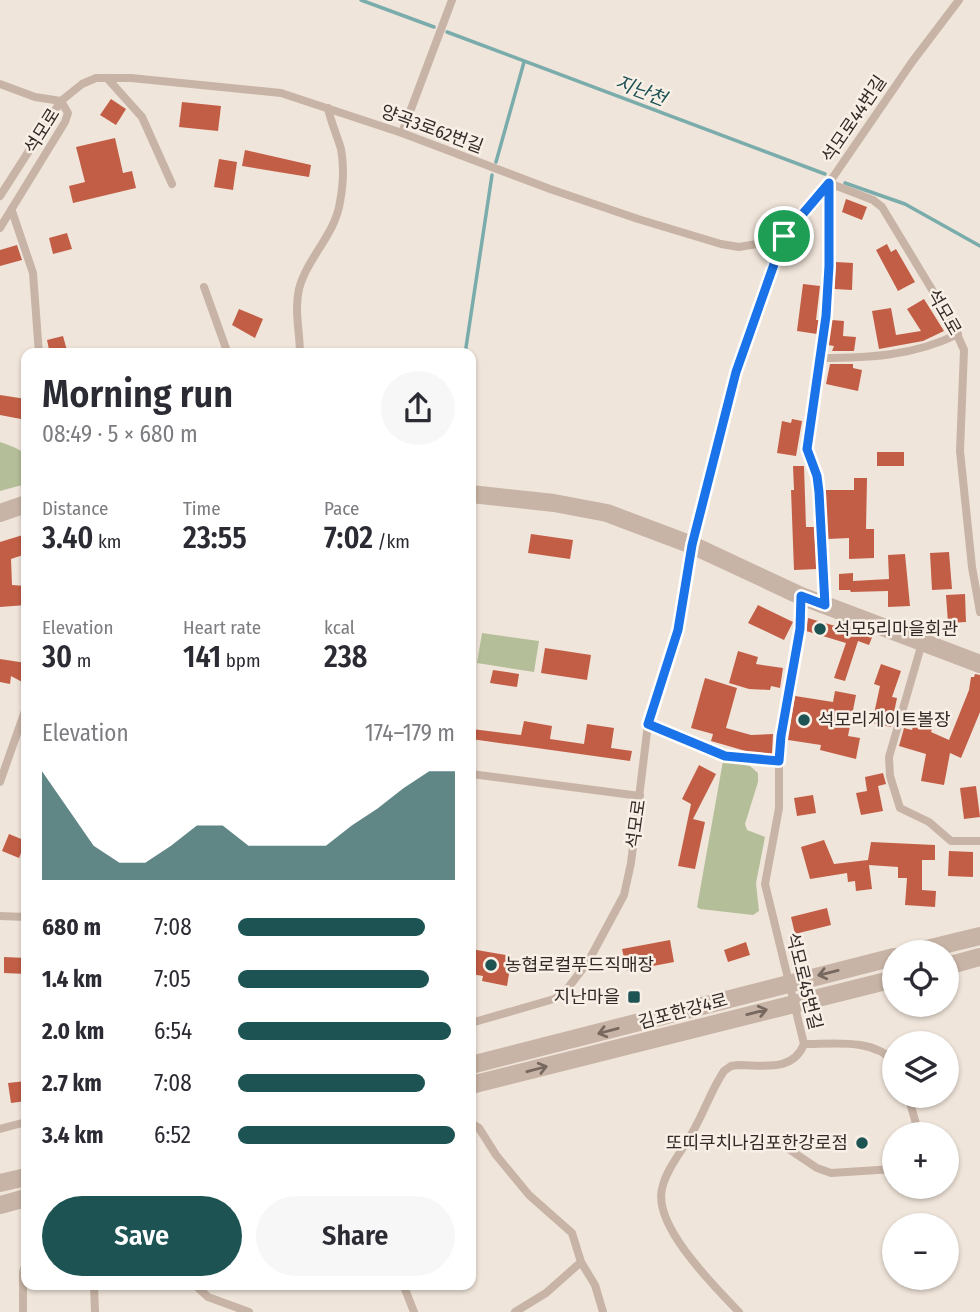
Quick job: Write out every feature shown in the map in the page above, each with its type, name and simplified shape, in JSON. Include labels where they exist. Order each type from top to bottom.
[{"type":"street","points":[[476,495],[582,507],[607,513],[692,545],[801,596],[980,664]]},
{"type":"street","points":[[0,513],[21,507]]},
{"type":"street","points":[[959,941],[980,936]]},
{"type":"street","points":[[959,963],[980,957]]},
{"type":"street","name":"김포한강4로","points":[[476,1064],[882,960]]},
{"type":"street","name":"김포한강4로","points":[[476,1084],[882,982]]},
{"type":"street","points":[[0,1183],[21,1178]]},
{"type":"street","points":[[0,1205],[21,1199]]},
{"type":"lane","points":[[402,133],[453,0]]},
{"type":"lane","name":"석모로44번길","points":[[825,605],[819,492],[817,476],[807,449],[821,358],[829,266],[829,183],[957,0]]},
{"type":"lane","name":"양곡3로62번길","points":[[61,101],[82,84],[96,78],[269,91],[402,133],[562,193],[721,244],[739,247],[773,241],[784,236]]},
{"type":"lane","points":[[107,78],[142,117],[172,184]]},
{"type":"lane","points":[[0,84],[35,97],[61,101],[66,108],[67,118],[0,228]]},
{"type":"lane","name":"석모로","points":[[0,197],[61,101]]},
{"type":"lane","points":[[300,348],[297,308],[299,289],[335,220],[340,203],[341,152],[328,108]]},
{"type":"lane","points":[[784,236],[829,183]]},
{"type":"lane","name":"석모로","points":[[829,183],[873,200],[882,207],[958,334],[966,358],[960,451],[972,568],[980,612]]},
{"type":"lane","points":[[12,211],[33,273],[39,348]]},
{"type":"lane","name":"석모로","points":[[476,1022],[554,999],[564,993],[574,983],[606,931],[624,895],[631,863],[648,724],[678,630],[692,545],[736,372],[784,236]]},
{"type":"lane","points":[[204,287],[226,348]]},
{"type":"lane","points":[[821,358],[870,357],[911,351],[931,346],[958,334]]},
{"type":"lane","name":"석모로45번길","points":[[739,1312],[685,1253],[665,1216],[660,1197],[662,1188],[724,1071],[738,1065],[787,1063],[800,1055],[804,1044],[765,884],[779,808],[779,761],[783,722],[800,629],[801,596]]},
{"type":"lane","points":[[922,643],[889,757],[888,769],[898,804],[903,811],[929,822],[951,841],[980,841]]},
{"type":"lane","points":[[0,782],[21,722]]},
{"type":"lane","points":[[648,724],[725,756],[779,761]]},
{"type":"lane","points":[[476,775],[640,796]]},
{"type":"lane","points":[[0,916],[21,916]]},
{"type":"lane","points":[[804,1044],[863,1046],[882,1052]]},
{"type":"lane","points":[[0,1129],[21,1126]]},
{"type":"lane","points":[[476,1126],[529,1195],[572,1233],[581,1262],[595,1285],[603,1312]]},
{"type":"lane","points":[[775,1140],[817,1168],[831,1173],[882,1170]]},
{"type":"lane","points":[[515,1312],[546,1293],[581,1262]]},
{"type":"lane","points":[[23,1290],[23,1312]]},
{"type":"lane","points":[[94,1290],[94,1312]]},
{"type":"lane","points":[[200,1290],[208,1297],[249,1312]]},
{"type":"lane","points":[[405,1290],[414,1312]]},
{"type":"green space","points":[[0,442],[21,452],[21,485],[0,491]]},
{"type":"green space","points":[[482,633],[539,641],[534,672],[477,663]]},
{"type":"green space","points":[[723,761],[750,766],[758,773],[758,782],[745,824],[747,830],[765,837],[756,883],[759,911],[753,915],[697,907]]},
{"type":"building","points":[[111,99],[126,109],[116,125],[100,115]]},
{"type":"building","points":[[182,102],[221,106],[218,131],[179,127]]},
{"type":"building","points":[[115,138],[123,173],[132,171],[136,188],[73,203],[69,186],[85,182],[76,147]]},
{"type":"building","points":[[245,150],[311,165],[309,177],[242,166]]},
{"type":"building","points":[[219,159],[237,162],[233,190],[214,187]]},
{"type":"building","points":[[846,199],[867,207],[862,220],[842,212]]},
{"type":"building","points":[[67,233],[72,249],[53,254],[49,238]]},
{"type":"building","points":[[887,244],[891,252],[896,249],[915,282],[898,291],[876,250]]},
{"type":"building","points":[[17,245],[22,260],[0,266],[0,250]]},
{"type":"building","points":[[836,262],[853,263],[852,290],[834,289]]},
{"type":"building","points":[[803,284],[820,286],[817,334],[797,331]]},
{"type":"building","points":[[924,299],[944,331],[923,341],[879,349],[872,311],[891,308],[896,335],[921,331],[907,309]]},
{"type":"building","points":[[239,309],[263,319],[255,338],[232,325]]},
{"type":"building","points":[[832,320],[844,321],[843,336],[856,337],[854,351],[832,351],[834,346],[828,345]]},
{"type":"building","points":[[63,336],[66,348],[49,348],[47,340]]},
{"type":"building","points":[[830,364],[853,364],[853,368],[862,370],[858,391],[826,384]]},
{"type":"building","points":[[0,395],[21,398],[21,419],[0,415]]},
{"type":"building","points":[[792,419],[802,421],[796,456],[777,453],[782,421],[791,423]]},
{"type":"building","points":[[877,452],[904,452],[904,466],[877,466]]},
{"type":"building","points":[[793,466],[804,466],[806,527],[814,527],[817,569],[794,570],[791,490],[794,490]]},
{"type":"building","points":[[854,478],[867,478],[866,529],[874,529],[874,558],[849,559],[849,538],[828,539],[825,490],[854,490]]},
{"type":"building","points":[[531,534],[573,540],[570,559],[528,553]]},
{"type":"building","points":[[21,536],[21,556],[11,559],[12,585],[21,586],[21,605],[0,607],[0,542]]},
{"type":"building","points":[[949,552],[952,589],[932,590],[930,553]]},
{"type":"building","points":[[905,554],[910,606],[888,607],[888,591],[839,590],[839,574],[853,573],[853,581],[889,579],[888,555]]},
{"type":"building","points":[[965,594],[966,622],[948,623],[946,595]]},
{"type":"building","points":[[758,605],[793,622],[784,640],[748,623]]},
{"type":"building","points":[[808,618],[842,628],[843,624],[873,635],[869,645],[858,641],[845,681],[834,678],[846,643],[806,631]]},
{"type":"building","points":[[545,648],[591,655],[587,680],[541,673]]},
{"type":"building","points":[[738,651],[758,657],[756,664],[783,668],[780,688],[771,686],[770,690],[749,689],[729,683]]},
{"type":"building","points":[[0,659],[21,662],[21,681],[11,676],[10,684],[0,682]]},
{"type":"building","points":[[881,664],[901,671],[892,697],[897,698],[891,727],[872,723],[880,686],[874,684]]},
{"type":"building","points":[[493,670],[519,674],[517,687],[490,683]]},
{"type":"building","points":[[980,675],[980,712],[961,758],[950,753],[944,785],[921,781],[926,754],[899,746],[904,728],[912,730],[915,720],[933,726],[931,732],[949,740],[969,690],[971,677]]},
{"type":"building","points":[[705,678],[737,688],[726,728],[751,735],[773,734],[772,754],[749,752],[711,741],[713,734],[691,728]]},
{"type":"building","points":[[835,691],[856,695],[848,736],[860,738],[856,759],[820,750],[821,745],[788,740],[795,696],[833,702]]},
{"type":"building","points":[[524,721],[552,726],[550,739],[584,744],[587,724],[614,728],[611,748],[632,751],[630,761],[476,740],[476,729],[521,735]]},
{"type":"building","points":[[699,765],[716,774],[693,819],[705,822],[695,869],[678,866],[691,804],[682,799]]},
{"type":"building","points":[[883,773],[886,784],[878,786],[883,811],[861,815],[856,793],[867,791],[865,777]]},
{"type":"building","points":[[976,786],[980,817],[964,819],[960,788]]},
{"type":"building","points":[[813,795],[816,813],[797,816],[794,798]]},
{"type":"building","points":[[9,834],[21,839],[19,858],[2,851]]},
{"type":"building","points":[[824,840],[834,864],[868,860],[871,842],[935,845],[935,860],[922,860],[922,890],[936,891],[935,907],[905,905],[907,878],[898,878],[898,867],[869,865],[872,889],[856,891],[855,881],[848,882],[847,873],[810,879],[801,847]]},
{"type":"building","points":[[949,851],[973,852],[973,877],[948,876]]},
{"type":"building","points":[[827,908],[831,925],[795,934],[791,917]]},
{"type":"building","points":[[670,940],[674,962],[627,971],[622,949]]},
{"type":"building","points":[[746,942],[750,955],[728,962],[724,950]]},
{"type":"building","name":"농협로컬푸드직매장","points":[[476,950],[512,956],[507,986],[482,981],[483,976],[476,975]]},
{"type":"building","points":[[4,957],[21,958],[21,974],[4,973]]},
{"type":"building","points":[[21,1082],[21,1102],[11,1103],[8,1083]]},
{"type":"waterway","name":"지난천","points":[[361,0],[434,27]]},
{"type":"waterway","name":"지난천","points":[[447,32],[825,174]]},
{"type":"waterway","points":[[496,162],[524,62]]},
{"type":"waterway","points":[[466,348],[492,175]]},
{"type":"waterway","name":"지난천","points":[[845,183],[905,204],[980,246]]},
{"type":"place","name":"석모5리마을회관","points":[[820,629]]},
{"type":"place","name":"석모리게이트볼장","points":[[804,720]]},
{"type":"place","name":"농협로컬푸드직매장","points":[[491,965]]},
{"type":"place","name":"지난마을","points":[[634,997]]},
{"type":"place","name":"또띠쿠치나김포한강로점","points":[[862,1143]]},
{"type":"route","points":[[829,183],[826,316],[807,449],[817,476],[819,492],[825,605],[801,596],[800,629],[787,695],[779,761],[751,760],[725,756],[648,724],[678,630],[692,545],[726,406],[784,236],[829,183]]}]
